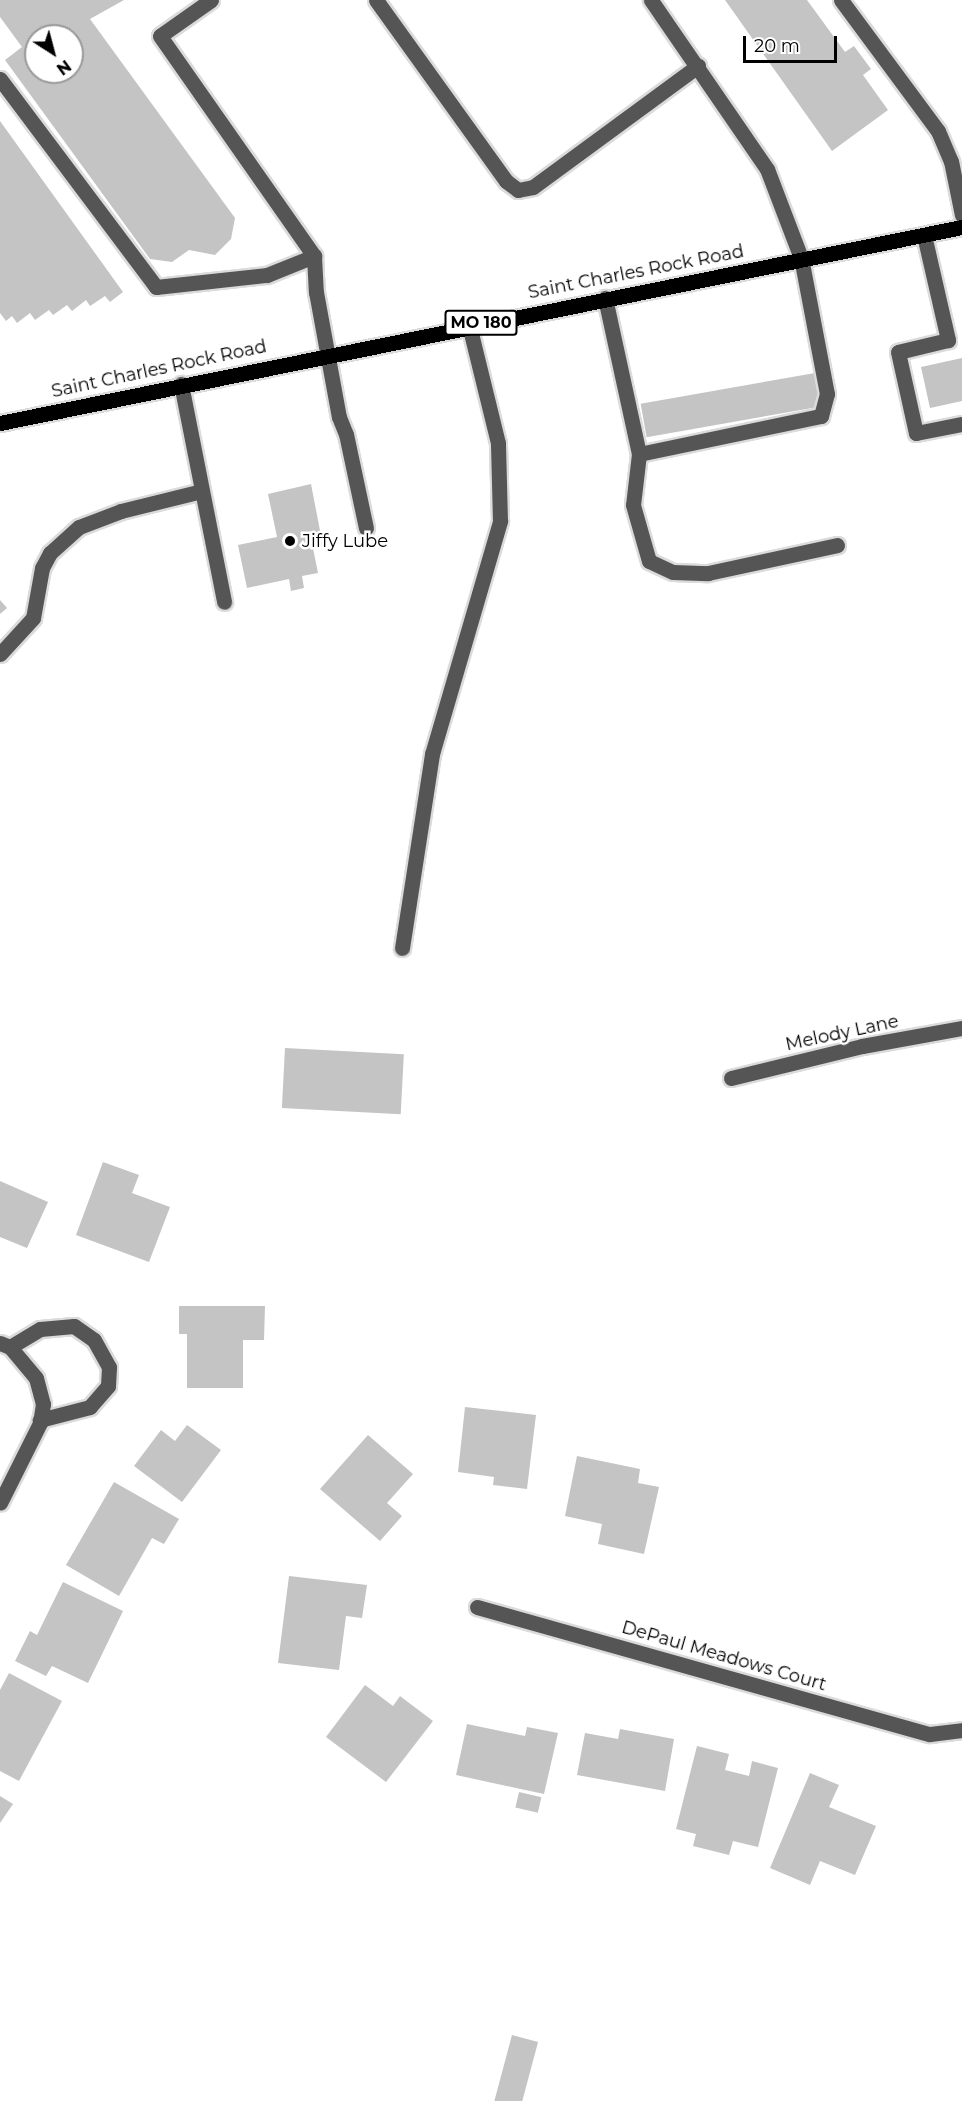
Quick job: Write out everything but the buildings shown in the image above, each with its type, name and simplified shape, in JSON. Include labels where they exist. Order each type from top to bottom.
[{"type":"main road","name":"Saint Charles Rock Road","points":[[0,423],[468,325],[962,227]]},
{"type":"street","points":[[211,0],[160,36],[314,256],[316,292],[339,417],[346,434],[366,528]]},
{"type":"street","points":[[376,0],[506,181],[518,190],[533,187],[698,66]]},
{"type":"street","points":[[639,454],[821,416],[827,394],[801,258],[764,162],[651,0]]},
{"type":"street","points":[[841,0],[938,131],[951,161],[962,215]]},
{"type":"street","points":[[0,79],[156,287],[267,275],[314,256]]},
{"type":"street","points":[[924,235],[948,340],[898,352],[915,433],[962,424]]},
{"type":"street","points":[[605,298],[639,454],[633,505],[649,561],[673,572],[708,573],[837,545]]},
{"type":"street","points":[[402,948],[432,754],[500,521],[498,443],[468,325]]},
{"type":"street","points":[[181,384],[224,602]]},
{"type":"street","points":[[0,654],[33,618],[42,568],[50,553],[80,527],[121,511],[202,491]]},
{"type":"street","name":"Melody Lane","points":[[731,1078],[862,1046],[962,1028]]},
{"type":"street","points":[[0,1503],[40,1420],[43,1404],[36,1378],[5,1345],[40,1329],[74,1326],[94,1340],[109,1366],[108,1386],[90,1407],[40,1420]]},
{"type":"street","name":"DePaul Meadows Court","points":[[477,1607],[930,1734],[962,1730]]},
{"type":"place","name":"Jiffy Lube","points":[[290,541]]}]
